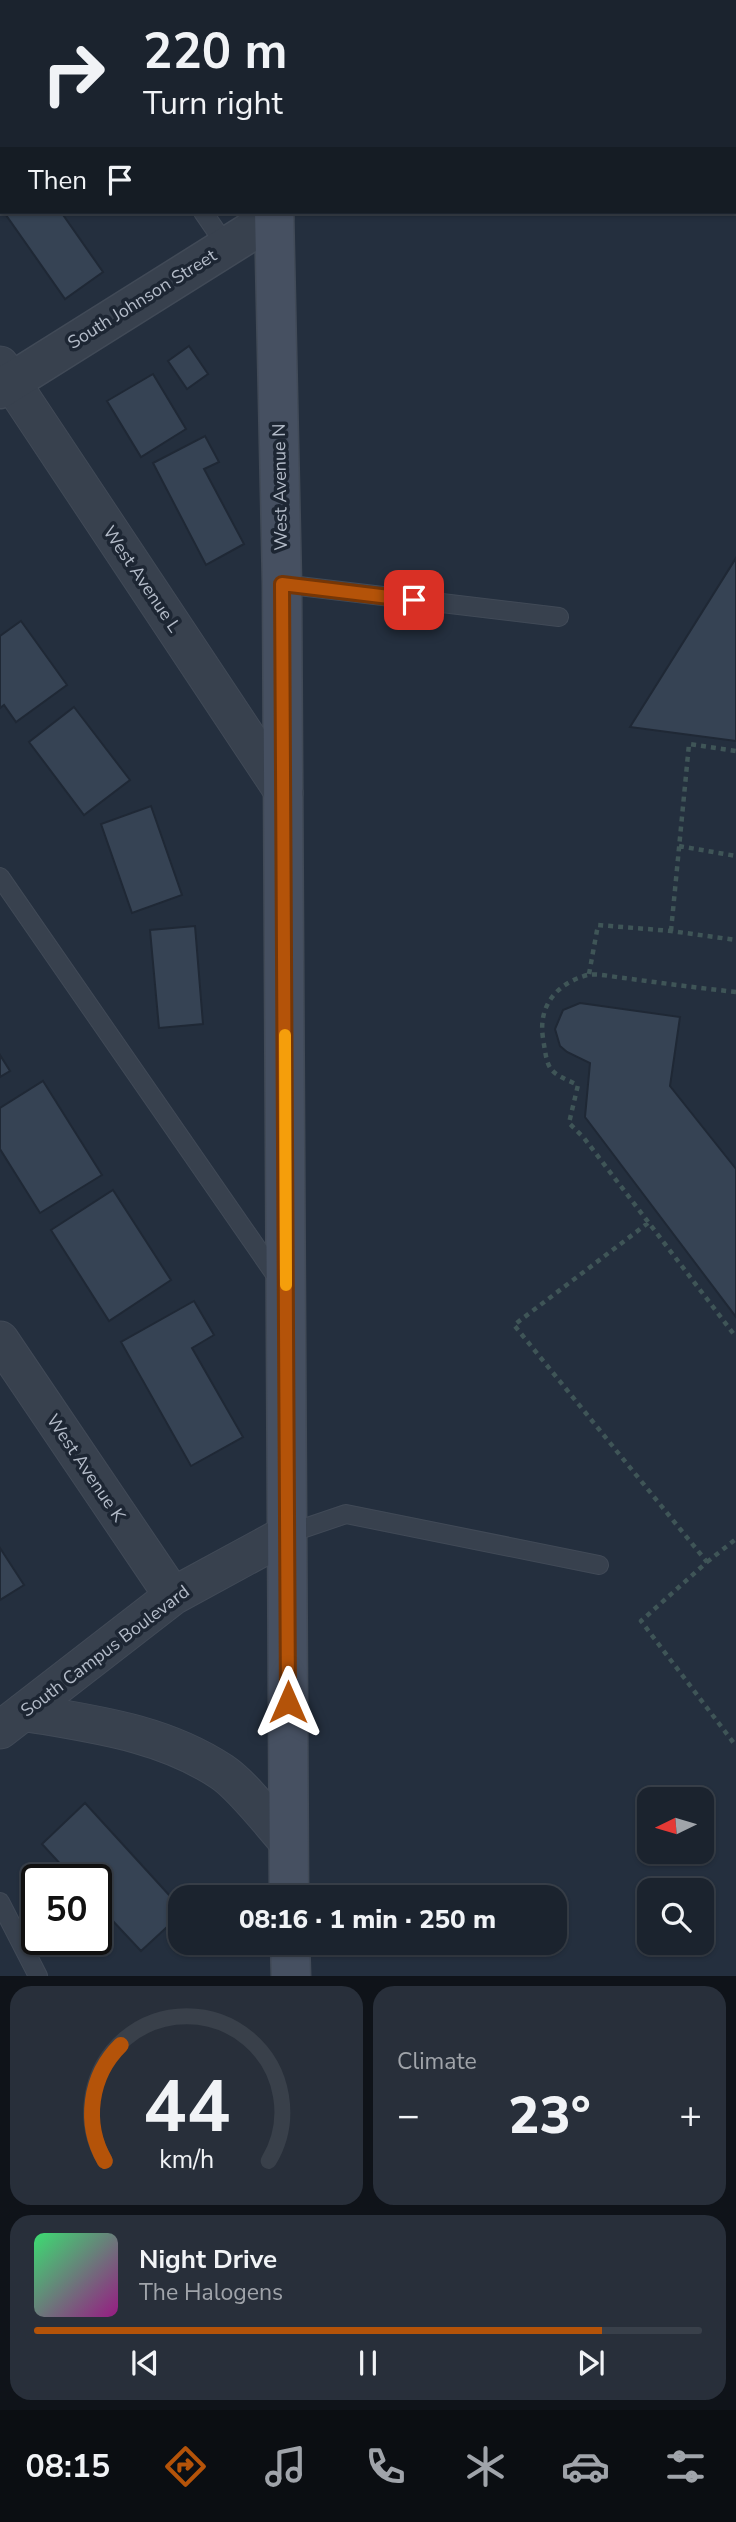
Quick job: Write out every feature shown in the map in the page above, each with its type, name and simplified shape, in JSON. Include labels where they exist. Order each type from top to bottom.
[{"type":"main road","name":"West Avenue N","points":[[278,214],[284,793],[289,1885]]},
{"type":"main road","points":[[290,1955],[291,1976]]},
{"type":"street","name":"South Johnson Street","points":[[4,379],[278,214]]},
{"type":"street","name":"West Avenue L","points":[[4,379],[284,793]]},
{"type":"street","name":"West Avenue K","points":[[0,1340],[173,1596]]},
{"type":"street","name":"South Campus Boulevard","points":[[12,1721],[173,1596],[287,1534]]},
{"type":"street","points":[[12,1721],[120,1728],[175,1746],[224,1773],[288,1842]]},
{"type":"lane","points":[[204,214],[227,247]]},
{"type":"lane","points":[[282,584],[559,617]]},
{"type":"lane","points":[[0,877],[286,1291]]},
{"type":"lane","points":[[287,1534],[346,1514],[599,1565]]},
{"type":"lane","points":[[0,1902],[38,1976]]},
{"type":"path","points":[[671,931],[689,744],[736,751]]},
{"type":"path","points":[[679,846],[736,856]]},
{"type":"path","points":[[589,974],[598,925],[736,940]]},
{"type":"path","points":[[736,992],[589,974],[564,984],[547,1002],[541,1017],[547,1063],[552,1073],[578,1085],[569,1123],[584,1138],[736,1337]]},
{"type":"path","points":[[648,1223],[514,1325],[707,1562]]},
{"type":"path","points":[[736,1539],[641,1621],[736,1746]]},
{"type":"building","points":[[62,214],[103,272],[65,299],[6,215]]},
{"type":"building","points":[[189,346],[208,374],[187,389],[168,361]]},
{"type":"building","points":[[153,374],[186,429],[141,457],[107,401]]},
{"type":"building","points":[[205,436],[219,462],[204,469],[244,544],[206,565],[153,463]]},
{"type":"building","points":[[736,558],[736,741],[630,727]]},
{"type":"building","points":[[21,621],[67,685],[16,722],[4,705],[0,708],[0,636]]},
{"type":"building","points":[[74,707],[130,780],[84,815],[29,742]]},
{"type":"building","points":[[151,806],[182,895],[132,913],[101,824]]},
{"type":"building","points":[[195,926],[203,1024],[159,1028],[150,930]]},
{"type":"building","points":[[580,1003],[680,1017],[670,1086],[736,1169],[736,1317],[585,1117],[590,1063],[560,1046],[555,1029],[563,1010]]},
{"type":"building","points":[[0,1055],[10,1071],[0,1077]]},
{"type":"building","points":[[43,1081],[102,1175],[40,1213],[0,1149],[0,1108]]},
{"type":"building","points":[[113,1190],[171,1280],[109,1321],[51,1230]]},
{"type":"building","points":[[194,1301],[214,1335],[192,1348],[243,1437],[191,1466],[121,1342]]},
{"type":"building","points":[[0,1548],[24,1585],[0,1600]]},
{"type":"building","points":[[85,1803],[168,1894],[168,1926],[141,1951],[112,1920],[112,1864],[60,1864],[42,1844]]},
{"type":"slow traffic","points":[[285,1035],[286,1285]]},
{"type":"route","points":[[288,1702],[282,584],[414,600]]}]
